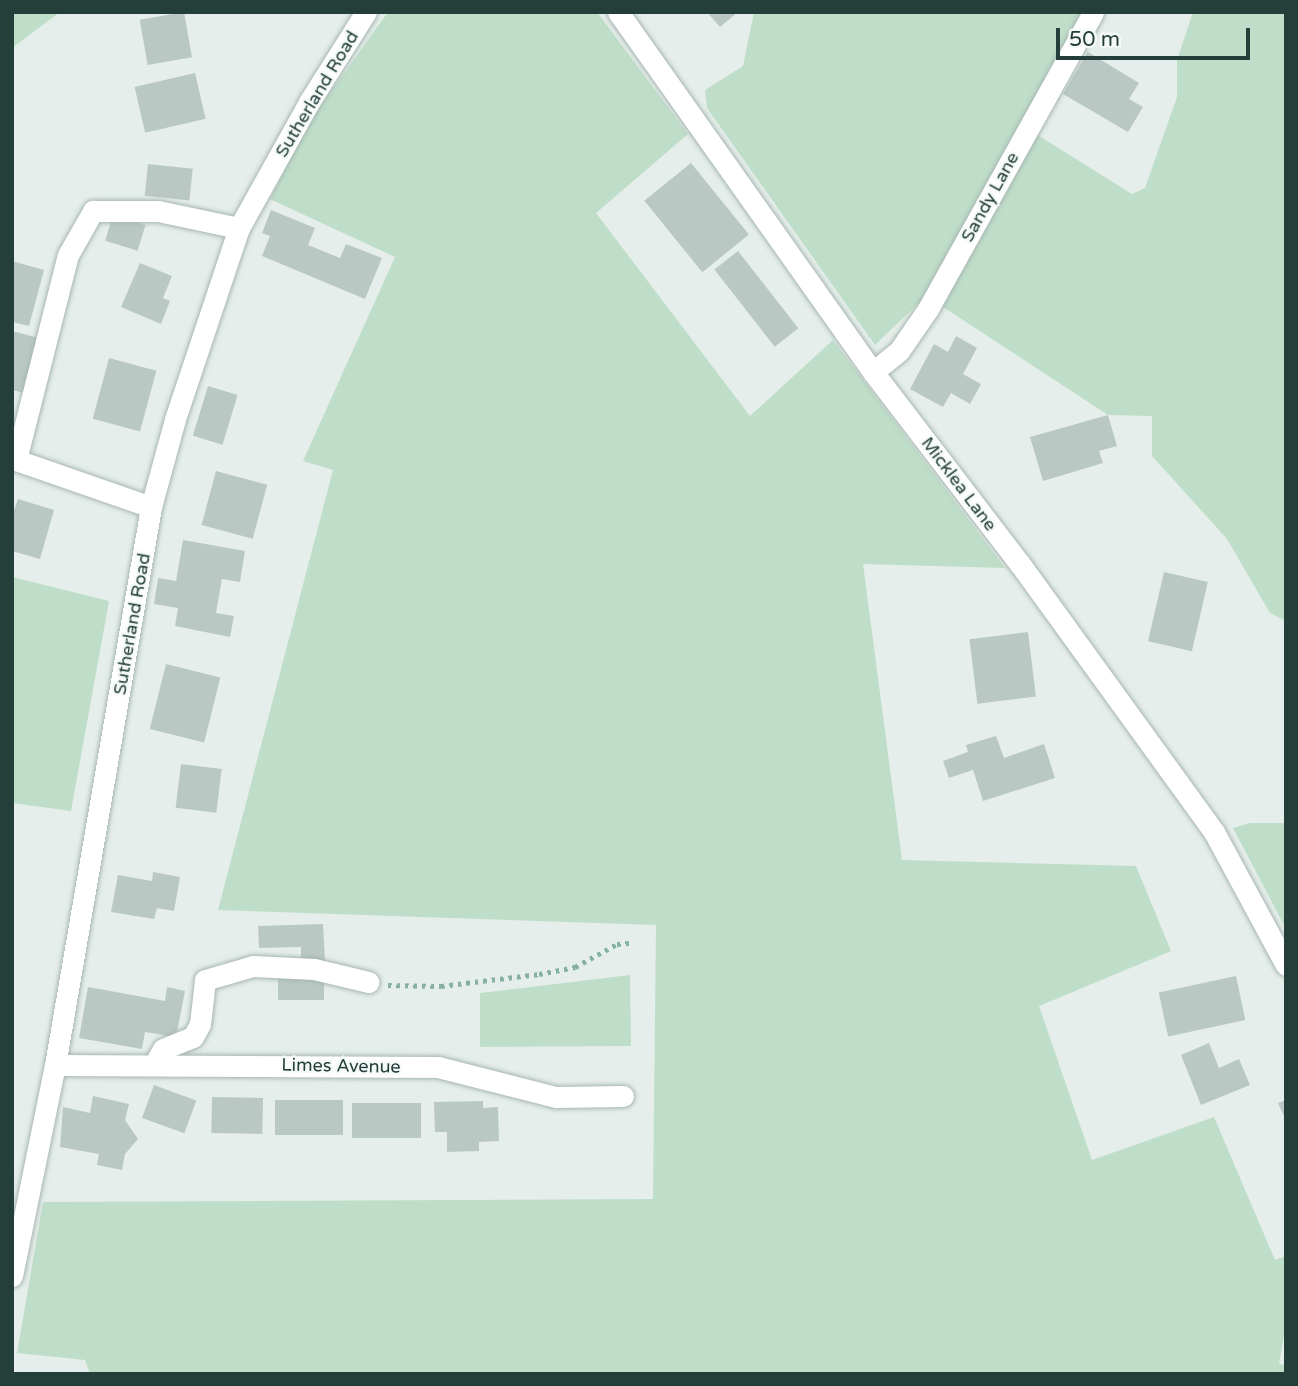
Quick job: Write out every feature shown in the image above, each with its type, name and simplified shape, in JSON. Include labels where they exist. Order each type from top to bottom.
[{"type":"street","name":"Sutherland Road","points":[[12,1276],[55,1065],[151,507],[175,419],[239,228],[309,102],[366,12]]},
{"type":"street","name":"Micklea Lane","points":[[618,12],[873,372],[1020,564],[1214,832],[1286,965]]},
{"type":"street","name":"Sandy Lane","points":[[873,372],[899,351],[928,309],[1093,12]]},
{"type":"street","points":[[151,507],[16,460],[68,254],[93,211],[158,211],[239,228]]},
{"type":"street","points":[[154,1065],[163,1049],[193,1037],[200,1024],[205,980],[253,966],[314,969],[368,982]]},
{"type":"street","name":"Limes Avenue","points":[[55,1065],[438,1067],[556,1097],[623,1096]]},
{"type":"path","points":[[368,982],[441,986],[539,974],[575,967],[617,944],[628,943]]},
{"type":"green space","points":[[12,12],[60,12],[12,48]]},
{"type":"green space","points":[[388,12],[597,12],[688,134],[596,213],[750,416],[833,340],[1005,568],[863,564],[902,860],[1136,866],[1171,951],[1039,1006],[1092,1160],[1214,1117],[1275,1260],[1286,1256],[1286,1324],[1279,1364],[1286,1365],[1286,1374],[90,1374],[85,1360],[17,1353],[43,1202],[653,1199],[656,925],[218,910],[333,470],[303,461],[395,257],[270,199],[310,121]]},
{"type":"green space","points":[[754,12],[1082,12],[926,296],[875,345],[707,108],[705,90],[743,66]]},
{"type":"green space","points":[[1193,12],[1286,12],[1286,621],[1270,613],[1227,539],[1152,456],[1152,416],[1108,415],[940,305],[1036,134],[1132,194],[1145,188],[1177,97],[1177,60]]},
{"type":"green space","points":[[12,577],[109,601],[71,811],[12,803]]},
{"type":"green space","points":[[1250,823],[1286,823],[1286,929],[1233,828]]},
{"type":"green space","points":[[630,975],[631,1046],[480,1047],[480,993]]},
{"type":"building","points":[[184,12],[192,57],[148,65],[140,20]]},
{"type":"building","points":[[707,12],[738,12],[720,27]]},
{"type":"building","points":[[1088,52],[1139,83],[1129,99],[1143,107],[1128,132],[1063,94]]},
{"type":"building","points":[[195,73],[206,119],[145,133],[135,87]]},
{"type":"building","points":[[691,163],[749,234],[702,272],[644,201]]},
{"type":"building","points":[[148,164],[193,169],[189,201],[145,196]]},
{"type":"building","points":[[271,210],[315,228],[308,245],[340,258],[346,244],[382,258],[365,299],[262,256],[270,236],[262,233]]},
{"type":"building","points":[[113,215],[146,225],[138,251],[105,241]]},
{"type":"building","points":[[738,251],[798,328],[775,347],[714,269]]},
{"type":"building","points":[[12,261],[44,270],[29,326],[12,322]]},
{"type":"building","points":[[140,263],[172,276],[163,298],[170,301],[161,324],[121,307]]},
{"type":"building","points":[[12,331],[43,339],[28,394],[12,390]]},
{"type":"building","points":[[956,336],[977,348],[963,374],[981,384],[970,404],[951,393],[943,407],[910,389],[934,344],[948,352]]},
{"type":"building","points":[[109,358],[156,371],[140,432],[93,419]]},
{"type":"building","points":[[208,386],[238,395],[222,445],[193,436]]},
{"type":"building","points":[[1108,415],[1117,446],[1099,451],[1103,463],[1043,481],[1030,437]]},
{"type":"building","points":[[216,471],[267,485],[253,539],[202,525]]},
{"type":"building","points":[[18,499],[54,510],[40,559],[12,551],[12,516]]},
{"type":"building","points":[[183,540],[245,551],[240,582],[222,579],[216,613],[234,616],[230,637],[175,626],[178,608],[154,604],[158,578],[176,581]]},
{"type":"building","points":[[1164,572],[1208,582],[1192,651],[1148,641]]},
{"type":"building","points":[[1028,632],[1036,697],[977,704],[969,639]]},
{"type":"building","points":[[166,664],[220,678],[204,743],[150,729]]},
{"type":"building","points":[[996,736],[1004,758],[1044,744],[1055,778],[983,801],[973,770],[949,778],[943,761],[968,752],[966,745]]},
{"type":"building","points":[[181,764],[222,769],[216,813],[176,808]]},
{"type":"building","points":[[153,872],[180,877],[174,911],[157,908],[154,919],[111,912],[118,875],[152,881]]},
{"type":"building","points":[[323,924],[325,961],[301,962],[301,947],[259,948],[258,926]]},
{"type":"building","points":[[1236,976],[1245,1020],[1168,1036],[1159,992]]},
{"type":"building","points":[[278,977],[324,977],[324,1000],[278,1000]]},
{"type":"building","points":[[88,987],[165,1001],[167,987],[185,991],[176,1037],[145,1032],[142,1049],[79,1038]]},
{"type":"building","points":[[1209,1043],[1219,1068],[1239,1059],[1250,1085],[1201,1105],[1181,1055]]},
{"type":"building","points":[[154,1085],[196,1100],[184,1133],[142,1118]]},
{"type":"building","points":[[93,1096],[129,1104],[125,1120],[138,1139],[125,1154],[122,1170],[97,1165],[99,1154],[60,1147],[63,1107],[90,1113]]},
{"type":"building","points":[[212,1097],[263,1098],[262,1134],[211,1133]]},
{"type":"building","points":[[275,1100],[343,1100],[343,1135],[275,1135]]},
{"type":"building","points":[[1286,1100],[1286,1121],[1278,1103]]},
{"type":"building","points":[[483,1101],[483,1108],[498,1107],[499,1141],[479,1142],[479,1151],[447,1152],[447,1132],[435,1132],[434,1102]]},
{"type":"building","points":[[352,1103],[421,1103],[421,1138],[352,1138]]}]
